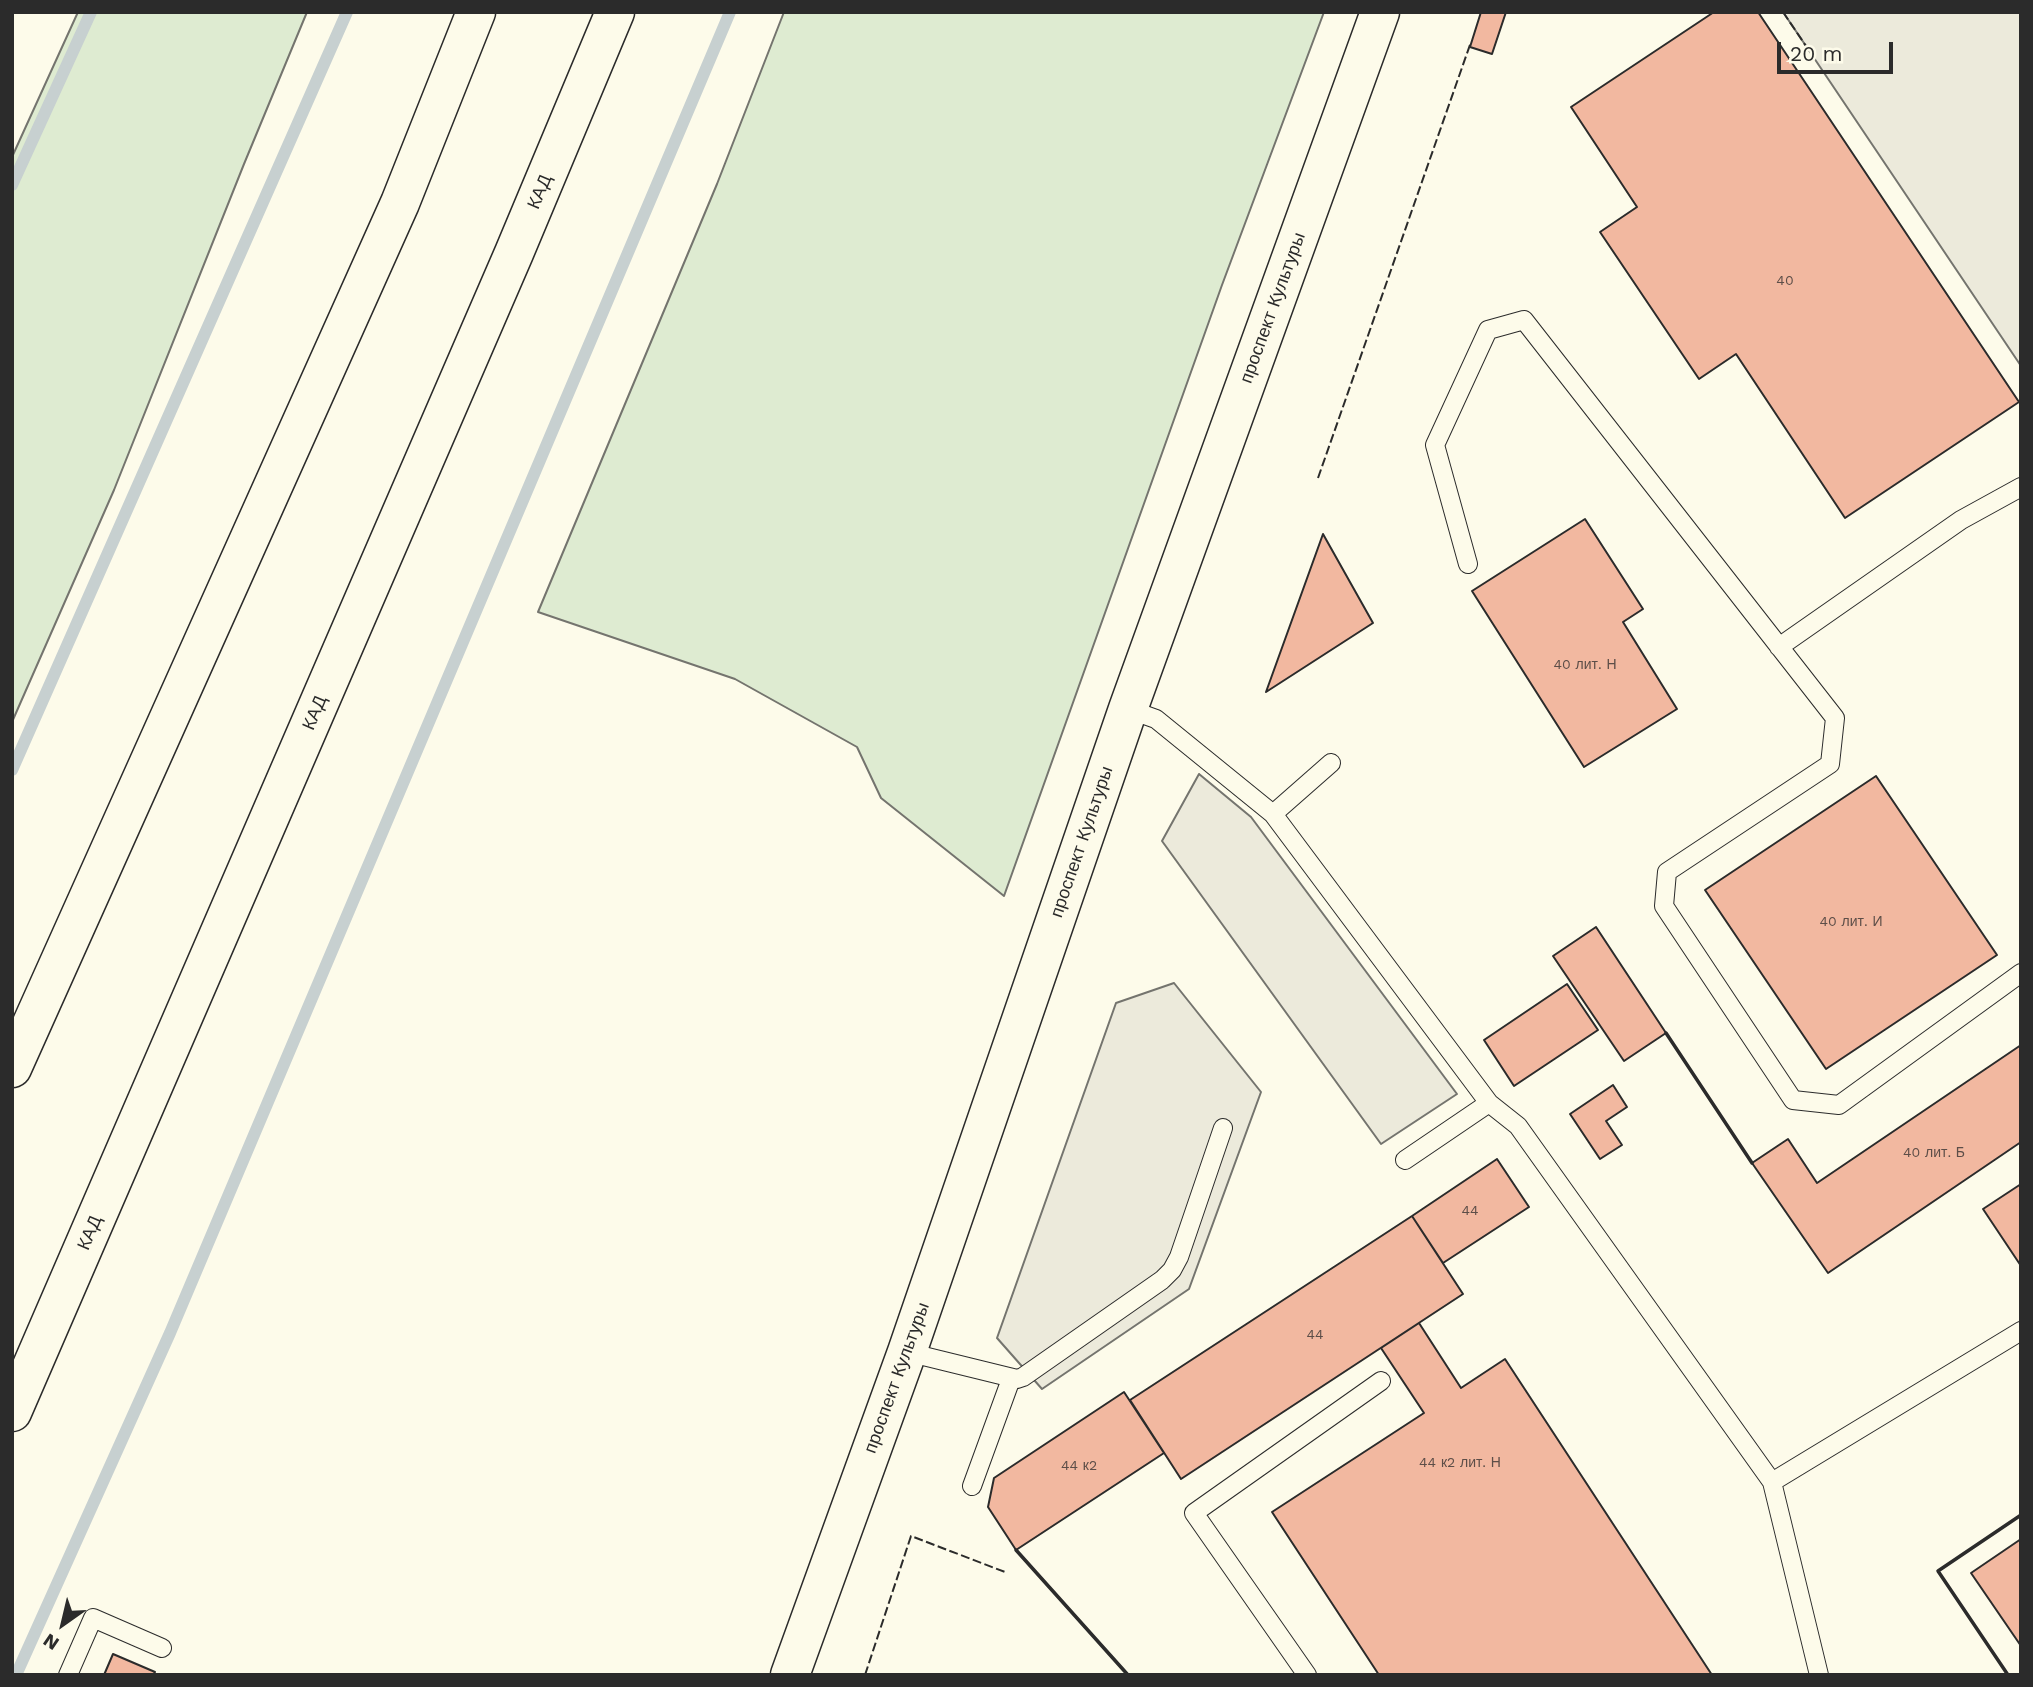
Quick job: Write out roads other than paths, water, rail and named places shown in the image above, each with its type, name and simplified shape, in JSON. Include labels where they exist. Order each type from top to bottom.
[{"type":"main road","points":[[12,1068],[400,203],[476,12]]},
{"type":"main road","name":"КАД","points":[[12,1412],[514,253],[615,12]]},
{"type":"main road","name":"проспект Культуры","points":[[790,1675],[907,1352],[1128,709],[1380,12]]},
{"type":"lane","points":[[1468,564],[1435,446],[1488,330],[1524,320],[1835,718],[1830,764],[1667,872],[1664,906],[1793,1100],[1839,1105],[2021,973]]},
{"type":"lane","points":[[1779,647],[1961,520],[2021,487]]},
{"type":"lane","points":[[1128,709],[1156,719],[1273,814],[1489,1102],[1518,1126],[1772,1482],[1819,1675]]},
{"type":"lane","points":[[1273,814],[1331,763]]},
{"type":"lane","points":[[1405,1160],[1489,1102]]},
{"type":"lane","points":[[907,1352],[1017,1379],[1163,1280],[1179,1256],[1223,1128]]},
{"type":"lane","points":[[1772,1482],[2021,1331]]},
{"type":"lane","points":[[972,1486],[1011,1379]]},
{"type":"lane","points":[[1307,1675],[1194,1513],[1381,1381]]},
{"type":"lane","points":[[68,1675],[93,1618],[162,1648]]},
{"type":"waterway","points":[[12,185],[91,12]]},
{"type":"waterway","points":[[12,770],[347,12]]},
{"type":"waterway","points":[[16,1675],[170,1333],[730,12]]}]
